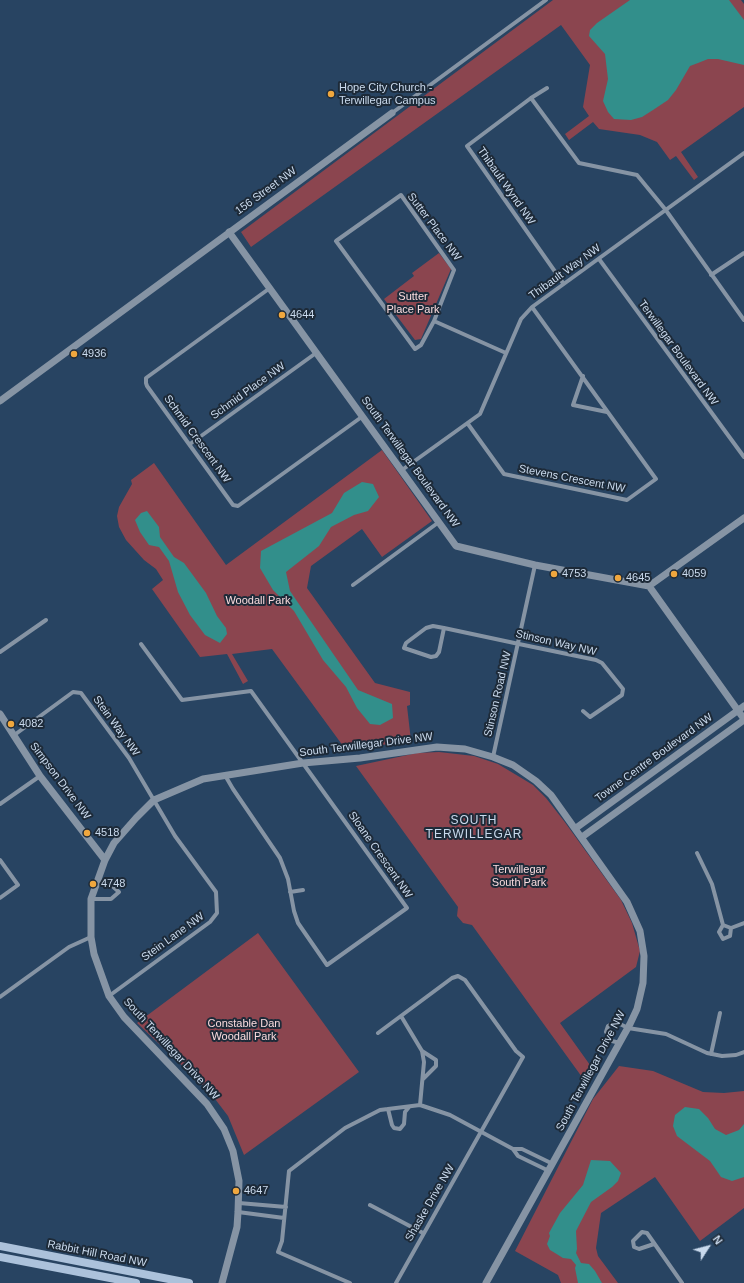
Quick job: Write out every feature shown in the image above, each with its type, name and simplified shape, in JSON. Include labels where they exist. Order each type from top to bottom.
[{"type":"main road","name":"Rabbit Hill Road NW","points":[[0,1246],[189,1283]]},
{"type":"main road","name":"Rabbit Hill Road NW","points":[[0,1257],[136,1283]]},
{"type":"street","name":"156 Street NW","points":[[0,401],[546,0]]},
{"type":"street","name":"Thibault Wynd NW","points":[[547,88],[531,98],[467,146],[563,283]]},
{"type":"street","points":[[531,98],[577,161],[584,165],[637,176],[664,209],[744,320]]},
{"type":"street","name":"Thibault Way NW","points":[[402,470],[480,414],[521,319],[532,307],[563,283],[599,259],[664,209],[744,153]]},
{"type":"street","name":"Sutter Place NW","points":[[400,195],[454,270],[434,321],[421,345],[415,349],[336,241],[400,195]]},
{"type":"street","name":"South Terwillegar Boulevard NW","points":[[229,232],[455,544],[460,548],[535,565],[649,586]]},
{"type":"street","points":[[711,275],[744,253]]},
{"type":"street","name":"Terwillegar Boulevard NW","points":[[599,259],[744,457]]},
{"type":"street","name":"Schmid Crescent NW","points":[[270,288],[178,357],[146,378],[147,386],[233,505],[238,506],[363,415]]},
{"type":"street","name":"Stevens Crescent NW","points":[[468,424],[504,474],[627,500],[656,479],[532,307]]},
{"type":"street","points":[[434,321],[506,353]]},
{"type":"street","name":"Schmid Place NW","points":[[190,444],[316,353]]},
{"type":"street","points":[[583,376],[573,405],[608,412]]},
{"type":"street","points":[[744,518],[649,586],[741,708],[744,720]]},
{"type":"street","points":[[353,585],[439,522]]},
{"type":"street","name":"Stinson Road NW","points":[[493,756],[519,644],[535,565]]},
{"type":"street","points":[[0,652],[46,620]]},
{"type":"street","name":"Stinson Way NW","points":[[444,628],[439,652],[436,656],[431,657],[404,648],[406,643],[426,628],[433,626],[444,628],[519,644],[602,663],[623,689],[622,695],[590,717],[583,711]]},
{"type":"street","points":[[141,644],[182,700],[251,691],[274,726],[303,763]]},
{"type":"street","name":"Stein Way NW","points":[[13,736],[73,692],[81,693],[129,758],[154,800]]},
{"type":"street","name":"Towne Centre Boulevard NW","points":[[576,828],[741,708]]},
{"type":"street","name":"Simpson Drive NW","points":[[0,714],[40,776],[105,860]]},
{"type":"street","name":"Towne Centre Boulevard NW","points":[[582,837],[744,720]]},
{"type":"street","name":"South Terwillegar Drive NW","points":[[222,1283],[235,1232],[238,1212],[239,1181],[236,1159],[228,1136],[203,1099],[124,1017],[109,996],[94,954],[91,937],[91,899],[105,860],[114,843],[154,800],[203,779],[226,777],[303,763],[360,758],[437,747],[465,748],[493,756],[513,765],[536,781],[551,795],[576,828],[627,902],[640,931],[644,956],[643,983],[637,1008],[628,1028],[486,1283]]},
{"type":"street","name":"Sloane Crescent NW","points":[[226,777],[232,790],[280,858],[288,879],[298,924],[327,965],[407,908],[303,763]]},
{"type":"street","points":[[0,804],[40,776]]},
{"type":"street","name":"Stein Lane NW","points":[[109,996],[210,922],[217,913],[216,892],[175,836],[154,800]]},
{"type":"street","points":[[696,853],[712,884],[723,925],[719,932],[723,939],[730,936],[731,928]]},
{"type":"street","points":[[0,860],[18,885],[0,898]]},
{"type":"street","points":[[91,899],[111,899],[119,892],[110,884],[97,883]]},
{"type":"street","points":[[290,892],[303,890]]},
{"type":"street","points":[[723,925],[731,928],[744,923]]},
{"type":"street","points":[[0,998],[70,947],[91,937]]},
{"type":"street","name":"Shaske Drive NW","points":[[396,1283],[523,1057],[516,1052],[461,977],[452,978],[401,1016]]},
{"type":"street","points":[[711,1054],[720,1013]]},
{"type":"street","points":[[378,1033],[401,1016],[422,1051],[424,1062],[420,1105]]},
{"type":"street","points":[[620,1043],[612,1041],[607,1036],[606,1029],[611,1024],[616,1022],[628,1028],[666,1034],[711,1054],[722,1056],[736,1055],[744,1052]]},
{"type":"street","points":[[422,1051],[436,1060],[436,1066],[423,1079]]},
{"type":"street","points":[[350,1283],[278,1252],[282,1241],[289,1171],[344,1128],[380,1110],[420,1105],[450,1115],[513,1149],[518,1156],[549,1172]]},
{"type":"street","points":[[388,1109],[392,1125],[394,1128],[400,1129],[404,1124],[405,1112],[409,1107]]},
{"type":"street","points":[[513,1149],[522,1149],[553,1164]]},
{"type":"street","points":[[239,1203],[286,1206]]},
{"type":"street","points":[[370,1205],[423,1233]]},
{"type":"street","points":[[238,1212],[284,1218]]},
{"type":"street","points":[[654,1244],[639,1249],[634,1247],[633,1241],[639,1234],[644,1232],[654,1244],[682,1283]]},
{"type":"green space","points":[[553,0],[741,0],[744,4],[744,107],[681,152],[698,177],[694,180],[676,156],[670,160],[657,142],[640,135],[599,129],[593,122],[569,140],[565,134],[589,116],[583,107],[590,65],[561,25],[251,247],[241,232]]},
{"type":"green space","name":"Sutter Place Park","points":[[439,253],[451,269],[421,339],[415,340],[384,299],[414,276],[412,273]]},
{"type":"green space","name":"Woodall Park","points":[[382,450],[432,521],[382,557],[362,529],[311,566],[307,588],[375,683],[410,692],[410,705],[407,706],[411,741],[346,750],[272,649],[232,654],[248,681],[243,684],[227,654],[200,657],[152,589],[163,580],[156,569],[144,560],[126,540],[119,527],[117,516],[119,507],[132,484],[131,480],[154,463],[226,565]]},
{"type":"green space","name":"Terwillegar South Park","points":[[439,752],[474,756],[498,764],[533,785],[546,798],[564,821],[621,900],[632,923],[640,951],[636,967],[560,1023],[595,1072],[587,1084],[472,925],[463,923],[457,916],[458,907],[356,766],[417,753]]},
{"type":"green space","name":"Constable Dan Woodall Park","points":[[258,933],[359,1072],[244,1155],[228,1116],[209,1091],[137,1023]]},
{"type":"green space","points":[[619,1066],[653,1071],[703,1092],[724,1093],[744,1091],[744,1208],[700,1241],[655,1177],[601,1213],[596,1248],[598,1256],[618,1283],[561,1283],[558,1275],[515,1251],[593,1099]]},
{"type":"shaded area","points":[[630,0],[729,0],[744,20],[744,65],[718,59],[708,59],[690,66],[676,90],[668,100],[642,117],[631,120],[614,119],[608,112],[603,101],[608,79],[605,54],[589,36],[590,30],[597,23]]},
{"type":"shaded area","points":[[362,482],[373,484],[379,497],[368,511],[354,515],[331,527],[319,546],[286,572],[290,591],[358,690],[392,704],[393,718],[380,725],[370,724],[357,708],[346,687],[323,660],[294,611],[273,590],[260,568],[261,551],[332,513],[344,493]]},
{"type":"shaded area","points":[[147,511],[159,527],[160,537],[174,557],[184,563],[206,593],[217,616],[226,628],[227,634],[220,643],[205,635],[190,615],[178,592],[169,561],[159,547],[149,545],[140,532],[135,520],[141,513]]},
{"type":"shaded area","points":[[685,1107],[699,1109],[708,1118],[715,1129],[726,1135],[739,1130],[744,1124],[744,1177],[732,1181],[721,1177],[710,1161],[677,1136],[673,1126],[675,1115]]},
{"type":"shaded area","points":[[591,1160],[610,1161],[621,1173],[618,1181],[612,1187],[591,1202],[576,1231],[576,1253],[581,1263],[589,1264],[602,1283],[578,1283],[575,1268],[576,1265],[571,1259],[563,1258],[550,1250],[547,1244],[550,1236],[549,1233],[560,1213],[583,1185]]},
{"type":"place","name":"Hope City Church - Terwillegar Campus","points":[[331,94]]},
{"type":"place","name":"4644","points":[[282,315]]},
{"type":"place","name":"4936","points":[[74,354]]},
{"type":"place","name":"4753","points":[[554,574]]},
{"type":"place","name":"4059","points":[[674,574]]},
{"type":"place","name":"4645","points":[[618,578]]},
{"type":"place","name":"4082","points":[[11,724]]},
{"type":"place","name":"4518","points":[[87,833]]},
{"type":"place","name":"4748","points":[[93,884]]},
{"type":"place","name":"4647","points":[[236,1191]]},
{"type":"district","name":"SOUTH TERWILLEGAR","points":[[474,828]]}]
